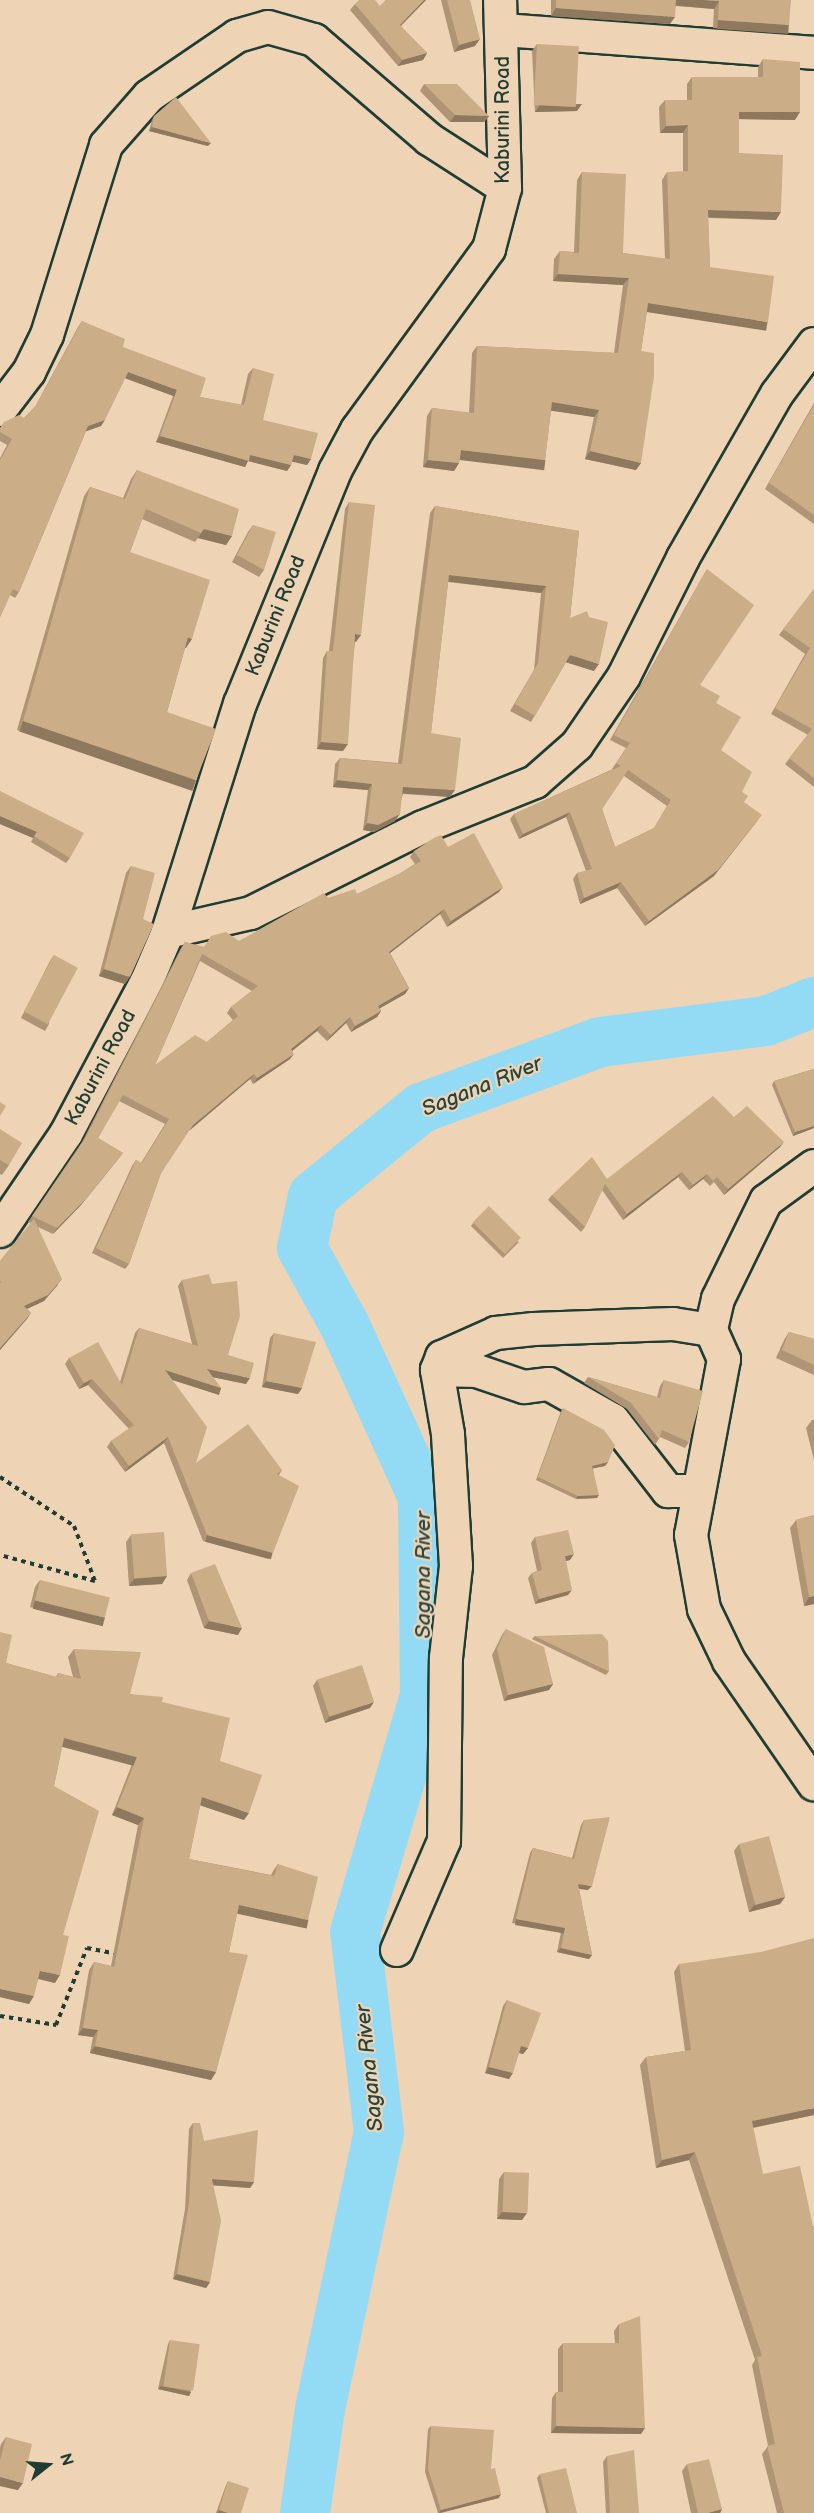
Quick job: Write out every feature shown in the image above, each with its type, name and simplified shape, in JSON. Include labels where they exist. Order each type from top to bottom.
[{"type":"street","points":[[501,15],[814,53]]},
{"type":"street","name":"Kaburini Road","points":[[0,1231],[66,1134],[168,932],[240,704],[335,471],[357,430],[489,249],[505,188],[501,15]]},
{"type":"street","points":[[0,410],[20,387],[47,335],[106,146],[149,96],[237,36],[268,27],[314,40],[429,139],[505,188]]},
{"type":"street","points":[[168,932],[251,914],[423,827],[535,782],[577,745],[624,676],[683,558],[777,394],[814,344]]},
{"type":"street","points":[[814,1166],[766,1201],[718,1299],[711,1330],[724,1359],[696,1491],[691,1535],[704,1609],[748,1695],[814,1784]]},
{"type":"street","points":[[397,1950],[444,1841],[446,1658],[456,1566],[448,1434],[437,1370],[442,1357],[496,1333],[673,1324],[711,1330]]},
{"type":"street","points":[[437,1370],[477,1371],[524,1387],[549,1384],[613,1420],[668,1491],[696,1491]]},
{"type":"path","points":[[0,1477],[74,1526],[95,1581],[0,1555]]},
{"type":"path","points":[[0,2016],[56,2025],[87,1948],[122,1955]]},
{"type":"building","points":[[359,0],[375,0],[380,6],[386,0],[424,0],[400,25],[427,53],[402,60],[355,4]]},
{"type":"building","points":[[447,0],[470,0],[480,39],[459,45]]},
{"type":"building","points":[[556,0],[676,0],[675,17],[556,8]]},
{"type":"building","points":[[704,0],[791,0],[789,25],[718,20],[719,1]]},
{"type":"building","points":[[537,44],[579,46],[576,107],[534,105]]},
{"type":"building","points":[[763,59],[800,62],[800,112],[739,112],[739,153],[783,155],[781,212],[708,210],[710,267],[774,276],[768,322],[648,303],[641,351],[654,353],[654,376],[641,463],[590,451],[599,410],[552,402],[545,460],[461,450],[459,463],[428,460],[432,408],[474,413],[477,346],[618,353],[629,278],[558,274],[560,251],[579,253],[582,172],[626,174],[623,253],[670,259],[667,172],[688,171],[688,125],[666,126],[665,100],[692,100],[692,77],[763,77]]},
{"type":"building","points":[[424,84],[457,84],[489,116],[455,115]]},
{"type":"building","points":[[176,97],[211,143],[152,127],[154,116]]},
{"type":"building","points":[[82,321],[125,339],[123,347],[206,378],[200,397],[244,405],[253,368],[274,374],[263,420],[318,433],[311,459],[294,455],[291,465],[250,455],[249,461],[160,436],[177,390],[128,372],[105,420],[88,426],[19,592],[13,589],[0,617],[0,460],[12,439],[0,432],[0,428],[4,422],[19,415],[24,418],[37,404]]},
{"type":"building","points":[[814,405],[814,515],[769,483]]},
{"type":"building","points":[[137,470],[239,509],[232,536],[204,529],[201,533],[146,509],[130,552],[210,580],[192,639],[188,637],[167,712],[216,729],[196,780],[23,721],[90,487],[125,499]]},
{"type":"building","points":[[349,502],[375,505],[361,635],[355,634],[348,744],[321,742],[327,651],[333,651]]},
{"type":"building","points":[[435,506],[579,531],[570,618],[587,611],[589,617],[608,622],[599,664],[570,655],[535,716],[515,704],[538,663],[546,586],[449,575],[431,733],[461,738],[455,790],[403,787],[400,814],[378,825],[367,823],[372,784],[337,780],[340,758],[402,764]]},
{"type":"building","points":[[253,525],[276,532],[264,570],[237,555]]},
{"type":"building","points":[[707,569],[754,605],[700,685],[720,696],[716,703],[741,717],[721,750],[752,772],[742,792],[748,796],[744,802],[762,815],[718,870],[649,921],[621,882],[584,898],[577,873],[592,869],[570,812],[523,834],[514,814],[621,766],[616,763],[630,743],[614,735]],"holes":[[[628,770],[671,800],[654,828],[615,847],[602,809]]]},
{"type":"building","points":[[814,589],[814,778],[789,758],[812,729],[775,708],[810,648],[783,629]]},
{"type":"building","points":[[0,791],[84,833],[70,858],[34,836],[37,832],[0,816]]},
{"type":"building","points":[[474,833],[503,887],[451,921],[444,909],[389,952],[409,988],[378,1006],[381,1011],[355,1026],[350,1017],[331,1035],[321,1025],[291,1049],[294,1054],[257,1078],[254,1074],[193,1125],[161,1173],[129,1264],[96,1248],[136,1160],[142,1163],[169,1119],[123,1095],[98,1138],[123,1153],[85,1200],[57,1228],[32,1216],[86,1137],[185,942],[204,947],[211,936],[226,932],[239,941],[324,893],[328,898],[355,889],[357,894],[399,874],[421,861],[414,851],[434,838],[441,835],[448,847]],"holes":[[[202,954],[258,986],[231,1007],[238,1016],[207,1042],[195,1035],[155,1065]]]},
{"type":"building","points":[[131,866],[155,873],[143,919],[154,924],[130,977],[104,969]]},
{"type":"building","points":[[54,955],[78,968],[48,1024],[24,1012]]},
{"type":"building","points":[[814,1069],[814,1126],[795,1132],[774,1081]]},
{"type":"building","points":[[713,1096],[734,1117],[747,1106],[784,1142],[728,1189],[717,1177],[713,1181],[707,1174],[693,1185],[682,1172],[627,1214],[605,1184],[585,1227],[552,1195],[592,1157],[607,1179]]},
{"type":"building","points":[[0,1102],[6,1106],[0,1116]]},
{"type":"building","points":[[0,1129],[22,1143],[9,1165],[0,1160]]},
{"type":"building","points":[[489,1206],[521,1238],[505,1254],[473,1222]]},
{"type":"building","points":[[34,1219],[62,1279],[48,1295],[24,1306],[31,1313],[0,1348],[0,1261]]},
{"type":"building","points":[[209,1274],[212,1284],[237,1281],[240,1316],[228,1355],[254,1363],[250,1378],[207,1369],[221,1388],[165,1370],[207,1427],[196,1463],[248,1424],[282,1470],[277,1474],[299,1486],[273,1553],[207,1535],[168,1437],[129,1466],[111,1441],[134,1425],[92,1379],[84,1383],[69,1358],[98,1342],[122,1385],[139,1328],[198,1346],[182,1280]]},
{"type":"building","points":[[789,1332],[814,1339],[814,1365],[782,1350]]},
{"type":"building","points":[[274,1333],[316,1342],[302,1388],[266,1381]]},
{"type":"building","points":[[588,1377],[660,1398],[664,1380],[703,1391],[689,1442],[662,1430],[659,1439],[631,1403]]},
{"type":"building","points":[[563,1408],[604,1430],[615,1445],[608,1462],[592,1466],[599,1495],[578,1496],[538,1477]]},
{"type":"building","points":[[814,1515],[814,1596],[809,1597],[796,1520]]},
{"type":"building","points":[[568,1530],[574,1554],[565,1556],[572,1590],[539,1599],[532,1573],[542,1570],[535,1537]]},
{"type":"building","points":[[164,1532],[167,1576],[134,1578],[131,1534]]},
{"type":"building","points":[[215,1564],[242,1628],[209,1621],[191,1573]]},
{"type":"building","points":[[40,1580],[110,1597],[105,1618],[35,1600]]},
{"type":"building","points":[[506,1629],[544,1647],[553,1684],[508,1695],[497,1649]]},
{"type":"building","points":[[0,1632],[12,1635],[6,1663],[57,1677],[58,1673],[81,1679],[74,1649],[141,1652],[130,1694],[163,1697],[162,1702],[230,1718],[220,1761],[262,1775],[249,1813],[202,1797],[189,1859],[274,1876],[278,1864],[318,1877],[308,1920],[239,1905],[229,1952],[248,1955],[216,2072],[95,2046],[98,2030],[83,2028],[94,1962],[114,1967],[144,1818],[117,1807],[137,1757],[64,1738],[54,1786],[99,1811],[63,1935],[69,1936],[60,1975],[40,1971],[34,1996],[0,1989]]},
{"type":"building","points":[[602,1634],[608,1641],[609,1671],[535,1636]]},
{"type":"building","points":[[362,1665],[374,1702],[329,1717],[317,1680]]},
{"type":"building","points":[[610,1817],[592,1886],[578,1884],[592,1955],[561,1948],[565,1928],[516,1919],[533,1848],[574,1859],[584,1820]]},
{"type":"building","points":[[769,1836],[785,1897],[755,1905],[739,1844]]},
{"type":"building","points":[[814,1938],[814,2108],[752,2121],[763,2174],[800,2166],[814,2226],[814,2513],[784,2513],[767,2446],[775,2444],[757,2357],[762,2356],[695,2152],[662,2160],[646,2057],[691,2050],[679,1964],[761,1952]]},
{"type":"building","points":[[507,2000],[541,2013],[528,2048],[521,2046],[513,2073],[489,2067]]},
{"type":"building","points":[[193,2123],[200,2123],[204,2141],[258,2130],[254,2182],[212,2179],[221,2221],[210,2282],[177,2274],[189,2203]]},
{"type":"building","points":[[504,2172],[529,2173],[528,2213],[503,2212]]},
{"type":"building","points":[[640,2316],[645,2428],[556,2426],[556,2392],[563,2392],[563,2343],[619,2343],[619,2324]]},
{"type":"building","points":[[170,2340],[200,2344],[193,2391],[163,2387]]},
{"type":"building","points":[[431,2426],[494,2430],[491,2469],[495,2468],[501,2494],[441,2510],[428,2469]]},
{"type":"building","points":[[6,2437],[32,2444],[23,2483],[0,2477],[0,2461]]},
{"type":"building","points":[[634,2450],[639,2513],[610,2513],[607,2456]]},
{"type":"building","points":[[709,2459],[722,2509],[698,2513],[687,2464]]},
{"type":"building","points":[[566,2468],[577,2513],[549,2513],[540,2474]]},
{"type":"building","points":[[228,2481],[249,2488],[241,2513],[219,2510]]},
{"type":"waterway","name":"Sagana River","points":[[305,2513],[320,2409],[379,2132],[355,1932],[425,1695],[423,1497],[344,1324],[302,1248],[313,1196],[421,1108],[600,1042],[766,1021],[814,1002]]}]
